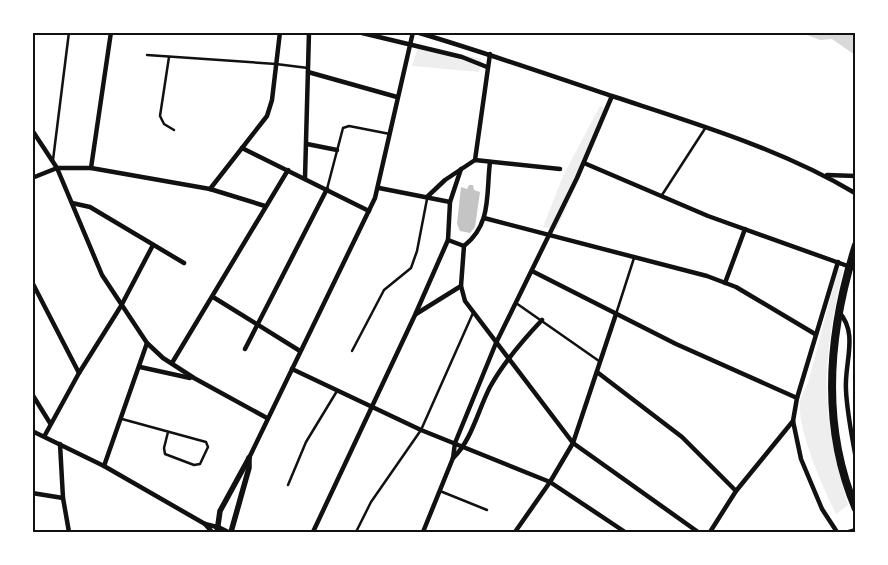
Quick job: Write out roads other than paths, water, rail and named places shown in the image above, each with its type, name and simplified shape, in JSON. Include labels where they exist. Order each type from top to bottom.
[{"type":"highway","points":[[856,245],[852,268],[838,311],[831,377],[833,412],[841,460],[856,509]]},
{"type":"street","points":[[91,168],[111,32]]},
{"type":"street","points":[[210,189],[262,124],[270,108],[280,32]]},
{"type":"street","points":[[305,178],[309,32]]},
{"type":"street","points":[[358,32],[462,57],[487,68]]},
{"type":"street","points":[[217,530],[220,511],[250,458],[267,418],[379,188],[397,97],[415,32],[490,54],[706,127],[823,174],[855,195],[856,182]]},
{"type":"street","points":[[474,160],[490,54]]},
{"type":"street","points":[[308,70],[397,97]]},
{"type":"street","points":[[423,532],[453,458],[455,443],[496,343],[584,164],[612,96]]},
{"type":"street","points":[[32,130],[57,168],[94,259],[121,306],[148,343],[172,364],[194,378],[267,418]]},
{"type":"street","points":[[307,144],[337,150]]},
{"type":"street","points":[[242,148],[369,211]]},
{"type":"street","points":[[427,197],[461,167],[474,160],[560,169]]},
{"type":"street","points":[[490,162],[484,218],[476,236],[464,246],[461,286],[463,295],[473,313],[573,443],[698,532]]},
{"type":"street","points":[[584,164],[662,195],[708,216],[852,268]]},
{"type":"street","points":[[313,532],[416,314],[448,240],[450,202],[461,167]]},
{"type":"street","points":[[32,178],[57,168],[91,168],[210,189],[265,206]]},
{"type":"street","points":[[172,364],[288,170]]},
{"type":"street","points":[[823,174],[844,177],[856,176]]},
{"type":"street","points":[[379,188],[450,202]]},
{"type":"street","points":[[245,348],[327,189]]},
{"type":"street","points":[[72,204],[90,207],[184,263]]},
{"type":"street","points":[[484,218],[634,256],[725,283],[748,293],[815,334]]},
{"type":"street","points":[[725,283],[745,229]]},
{"type":"street","points":[[448,240],[464,246]]},
{"type":"street","points":[[45,435],[79,373],[121,306],[153,245]]},
{"type":"street","points":[[836,532],[822,509],[801,459],[793,421],[797,398],[815,334],[838,262]]},
{"type":"street","points":[[532,271],[676,344],[797,398]]},
{"type":"street","points":[[32,282],[79,373]]},
{"type":"street","points":[[416,314],[461,286]]},
{"type":"street","points":[[213,297],[300,351]]},
{"type":"street","points":[[838,311],[849,329],[846,389],[856,459]]},
{"type":"street","points":[[515,532],[550,482],[573,443],[616,314]]},
{"type":"street","points":[[453,458],[464,448],[491,386],[508,358],[542,320]]},
{"type":"street","points":[[104,466],[148,343]]},
{"type":"street","points":[[849,358],[856,362]]},
{"type":"street","points":[[140,366],[194,378]]},
{"type":"street","points":[[292,369],[421,430],[550,482],[625,532]]},
{"type":"street","points":[[597,372],[682,436],[736,491]]},
{"type":"street","points":[[32,394],[50,423]]},
{"type":"street","points":[[710,532],[736,491],[793,421]]},
{"type":"street","points":[[32,431],[45,435],[104,466],[205,524],[217,530],[227,532]]},
{"type":"street","points":[[60,444],[63,498],[69,532]]},
{"type":"street","points":[[231,532],[249,468],[250,458]]},
{"type":"street","points":[[32,493],[63,498]]},
{"type":"street","points":[[205,524],[212,532]]},
{"type":"street","points":[[849,532],[856,530]]},
{"type":"lane","points":[[52,162],[69,32]]},
{"type":"lane","points":[[147,55],[276,64],[308,70]]},
{"type":"lane","points":[[169,57],[160,116],[164,124],[174,130]]},
{"type":"lane","points":[[327,189],[343,128],[349,126],[391,134]]},
{"type":"lane","points":[[662,195],[706,127]]},
{"type":"lane","points":[[352,351],[384,290],[411,268],[417,251],[427,197]]},
{"type":"lane","points":[[616,314],[634,256]]},
{"type":"lane","points":[[516,303],[600,362]]},
{"type":"lane","points":[[356,532],[376,495],[421,430],[473,313]]},
{"type":"lane","points":[[288,485],[306,442],[337,391]]},
{"type":"lane","points":[[122,419],[168,432],[207,444],[200,464],[194,465],[165,454],[164,448],[168,432]]},
{"type":"lane","points":[[440,491],[487,510]]}]
